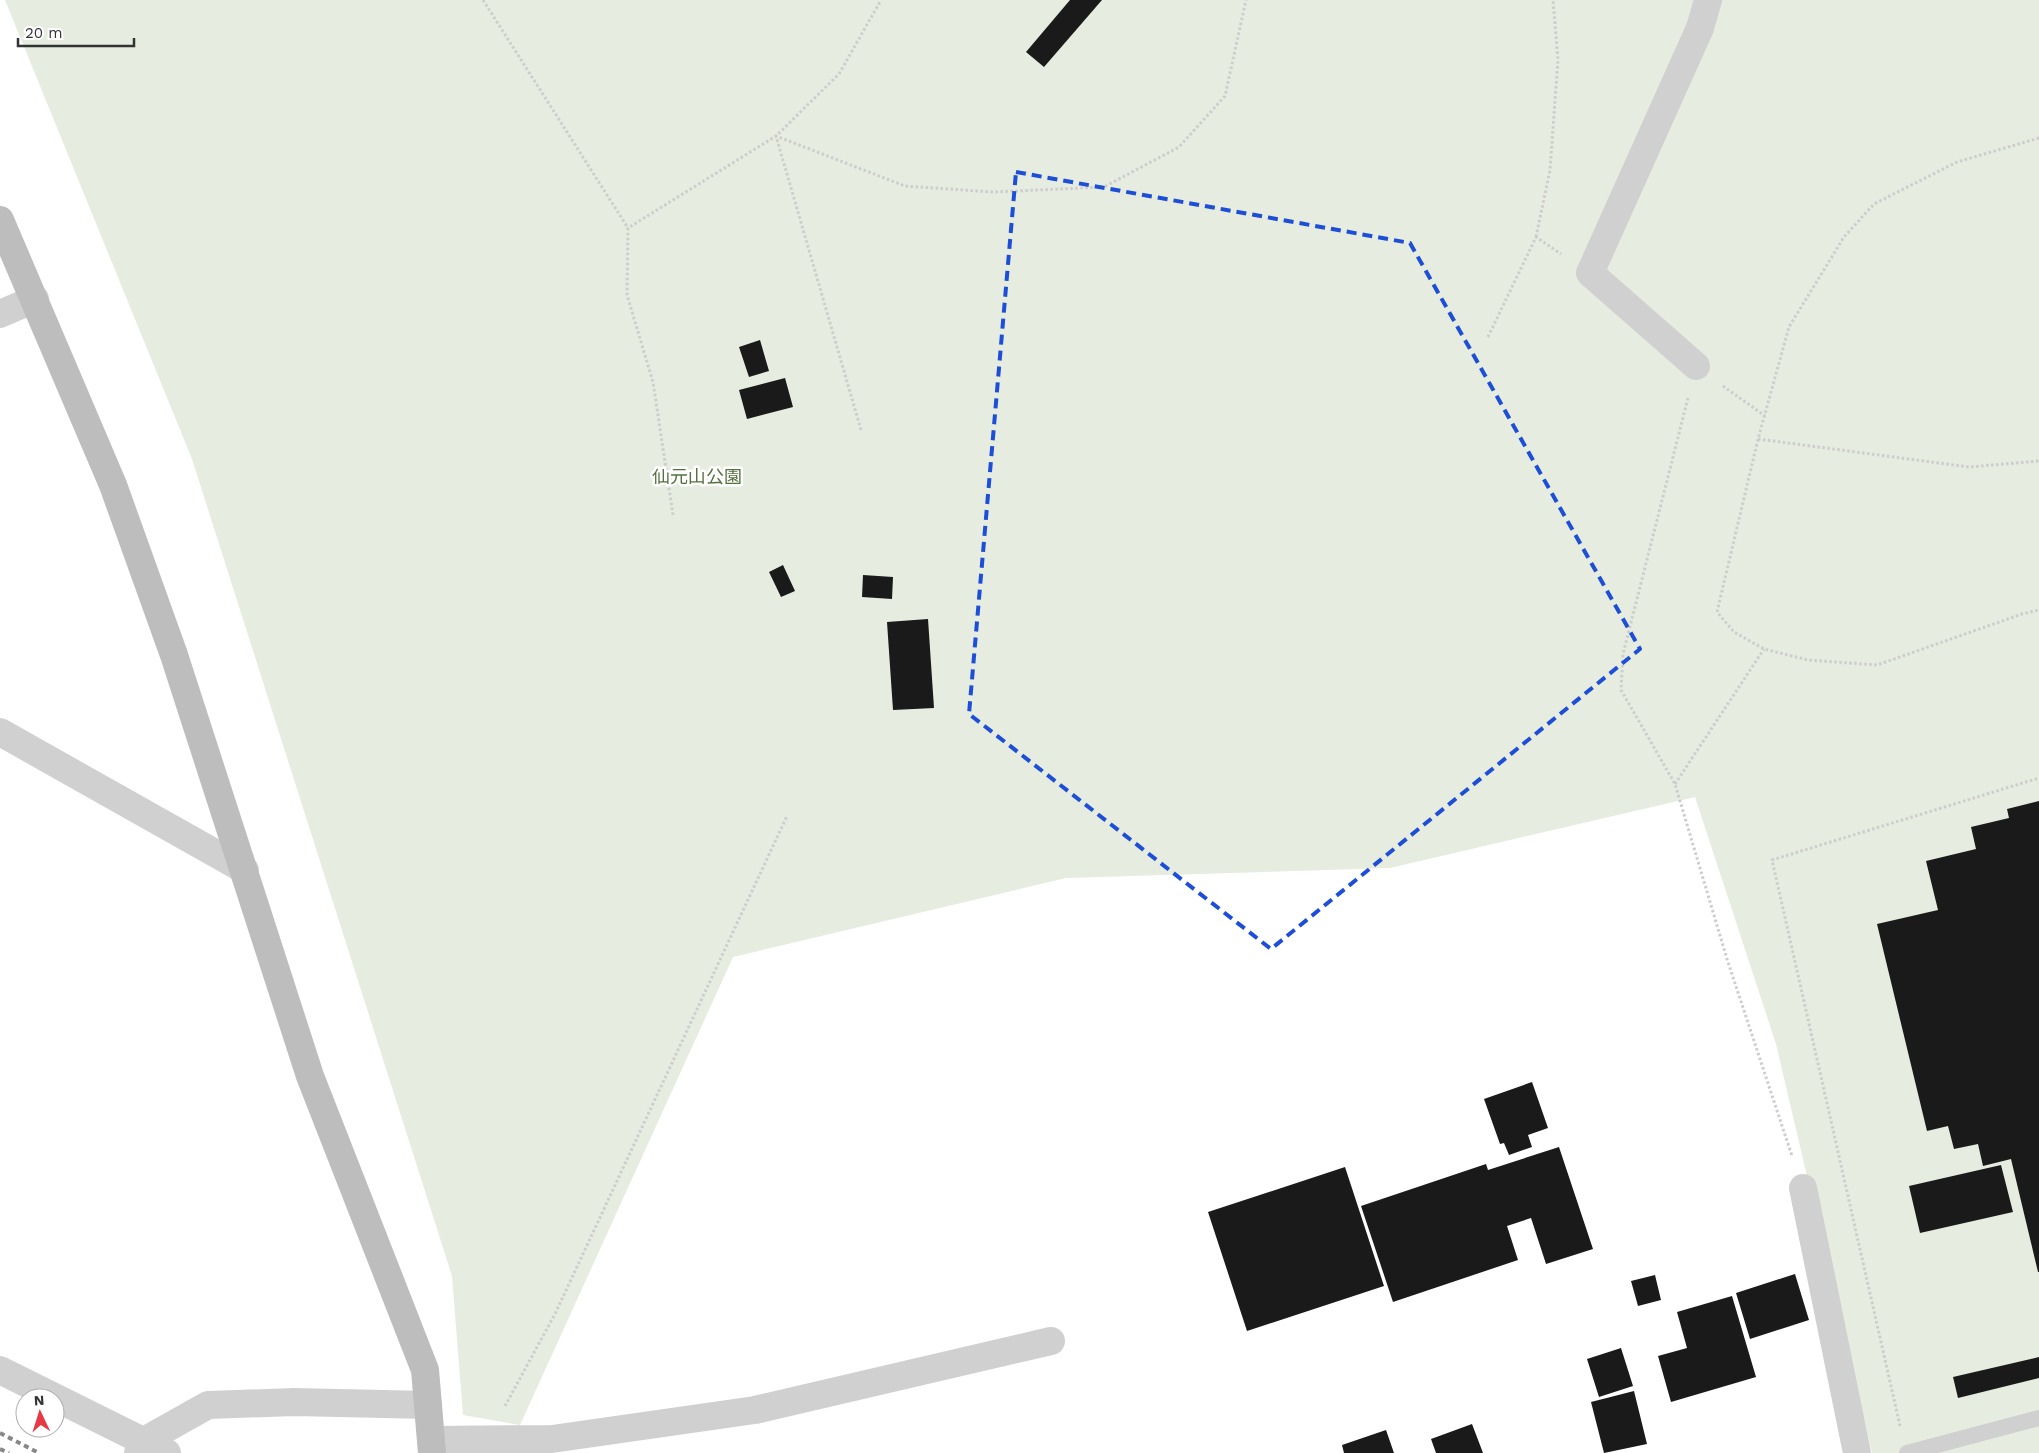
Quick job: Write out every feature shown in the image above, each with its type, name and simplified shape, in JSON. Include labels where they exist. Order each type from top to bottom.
[{"type":"street","points":[[1696,366],[1590,273],[1700,28],[1708,0]]},
{"type":"street","points":[[0,220],[113,485],[174,655],[310,1076],[425,1370],[431,1446],[486,1439],[552,1439],[755,1410],[1051,1341]]},
{"type":"street","points":[[0,314],[35,299]]},
{"type":"street","points":[[0,732],[245,870]]},
{"type":"street","points":[[1803,1188],[1857,1453]]},
{"type":"street","points":[[0,1370],[149,1449],[208,1405],[294,1402],[428,1405]]},
{"type":"lane","points":[[1907,1453],[2039,1418]]},
{"type":"path","points":[[483,0],[628,228],[627,294],[653,382],[673,515]]},
{"type":"path","points":[[628,228],[776,136],[839,74],[880,0]]},
{"type":"path","points":[[776,136],[905,186],[993,192],[1104,186],[1179,147],[1225,96],[1246,0]]},
{"type":"path","points":[[1488,337],[1536,237],[1550,170],[1557,69],[1553,0]]},
{"type":"path","points":[[776,136],[861,430]]},
{"type":"path","points":[[2039,138],[1957,162],[1874,204],[1844,237],[1789,327],[1758,439],[1717,612],[1734,632],[1764,649],[1808,660],[1878,665],[2022,614],[2039,610]]},
{"type":"path","points":[[1536,237],[1590,273]]},
{"type":"path","points":[[1765,416],[1696,366],[1622,654],[1621,690],[1675,784],[1727,959],[1803,1188]]},
{"type":"path","points":[[1758,439],[1969,467],[2039,461]]},
{"type":"path","points":[[1675,784],[1764,649]]},
{"type":"path","points":[[1902,1434],[1772,860],[2039,778]]},
{"type":"path","points":[[486,1439],[555,1314],[787,816]]},
{"type":"highlighted area","points":[[1016,172],[1410,243],[1640,649],[1271,949],[969,714]]},
{"type":"green space","name":"仙元山公園","points":[[5,0],[2039,0],[2039,1453],[1872,1453],[1776,1044],[1695,797],[1390,868],[1066,878],[733,957],[520,1425],[463,1415],[452,1276],[192,459]]},
{"type":"building","points":[[1070,0],[1102,0],[1044,67],[1026,52]]},
{"type":"building","points":[[760,340],[769,371],[749,377],[739,347]]},
{"type":"building","points":[[785,378],[793,407],[747,419],[739,390]]},
{"type":"building","points":[[783,565],[795,591],[781,597],[769,572]]},
{"type":"building","points":[[863,575],[893,577],[892,599],[862,597]]},
{"type":"building","points":[[928,619],[934,708],[893,710],[887,622]]},
{"type":"building","points":[[2039,801],[2038,1272],[2011,1159],[1983,1166],[1978,1144],[1954,1149],[1948,1126],[1927,1131],[1877,924],[1938,910],[1926,861],[1976,849],[1971,827],[2009,818],[2007,809]]},
{"type":"building","points":[[1532,1082],[1548,1128],[1528,1135],[1532,1147],[1509,1155],[1504,1143],[1500,1144],[1484,1099]]},
{"type":"building","points":[[1559,1147],[1593,1249],[1546,1264],[1531,1218],[1507,1226],[1518,1260],[1393,1302],[1361,1206],[1486,1164],[1488,1170]]},
{"type":"building","points":[[2001,1165],[2013,1212],[1920,1233],[1909,1186]]},
{"type":"building","points":[[1345,1167],[1384,1286],[1247,1331],[1208,1212]]},
{"type":"building","points":[[1795,1274],[1809,1320],[1750,1339],[1736,1293]]},
{"type":"building","points":[[1655,1275],[1661,1300],[1638,1306],[1631,1281]]},
{"type":"building","points":[[1732,1296],[1756,1377],[1671,1402],[1658,1356],[1687,1348],[1677,1312]]},
{"type":"building","points":[[1621,1348],[1633,1386],[1599,1397],[1587,1359]]},
{"type":"building","points":[[2039,1357],[2039,1378],[1958,1398],[1953,1377]]},
{"type":"building","points":[[1634,1391],[1647,1444],[1604,1453],[1591,1402]]},
{"type":"building","points":[[1472,1424],[1483,1453],[1436,1453],[1431,1439]]},
{"type":"building","points":[[1386,1430],[1394,1453],[1344,1453],[1342,1445]]},
{"type":"railway","points":[[0,1433],[39,1453]]},
{"type":"railway","points":[[0,1449],[9,1453]]}]
